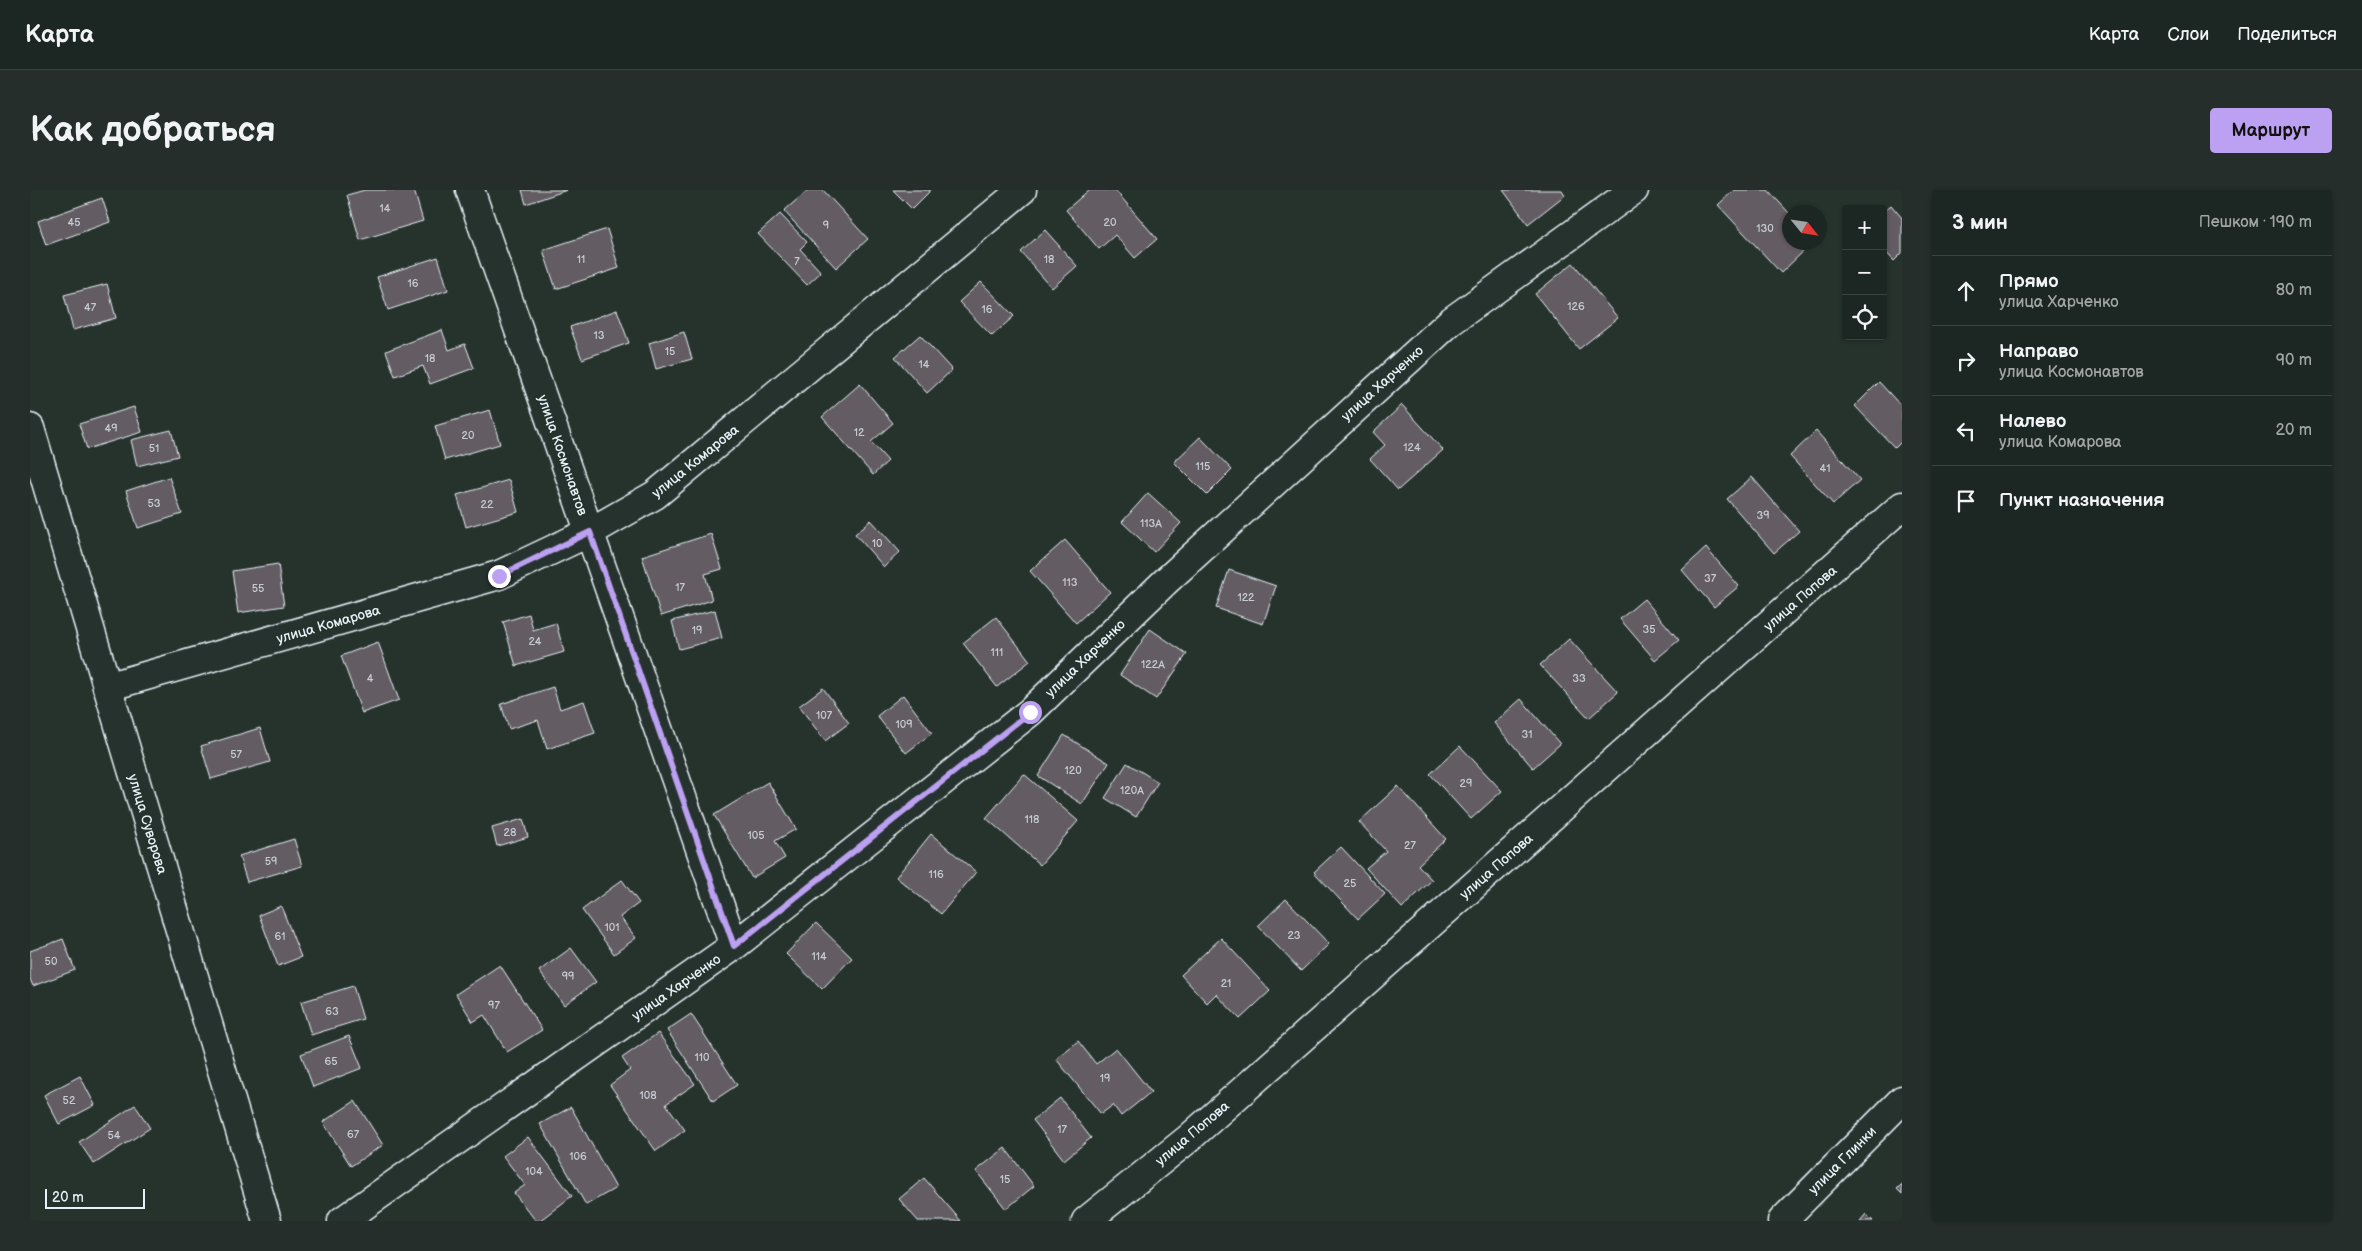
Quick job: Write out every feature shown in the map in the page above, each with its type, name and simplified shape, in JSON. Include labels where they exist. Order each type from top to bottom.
[{"type":"street","name":"улица Космонавтов","points":[[470,190],[734,946]]},
{"type":"street","name":"улица Комарова","points":[[107,687],[499,576],[590,532],[655,495],[1022,190]]},
{"type":"street","name":"улица Харченко","points":[[342,1221],[734,946],[1030,712],[1180,568],[1450,322],[1634,190]]},
{"type":"street","name":"улица Суворова","points":[[30,428],[267,1221]]},
{"type":"street","name":"улица Попова","points":[[1086,1221],[1188,1139],[1902,506]]},
{"type":"street","name":"улица Глинки","points":[[1782,1221],[1902,1100]]},
{"type":"building","points":[[365,190],[414,190],[423,221],[360,240],[347,195]]},
{"type":"building","points":[[522,190],[567,190],[526,204]]},
{"type":"building","points":[[808,190],[823,190],[868,239],[836,268],[784,211]]},
{"type":"building","points":[[893,190],[931,190],[912,209]]},
{"type":"building","points":[[1089,190],[1115,190],[1157,239],[1135,258],[1115,235],[1099,249],[1066,210]]},
{"type":"building","points":[[1503,190],[1562,190],[1565,195],[1528,224]]},
{"type":"building","points":[[1734,190],[1768,190],[1782,205],[1782,250],[1805,250],[1781,273],[1718,205]]},
{"type":"building","points":[[102,198],[110,222],[46,245],[38,221]]},
{"type":"building","points":[[1891,205],[1902,218],[1902,253],[1894,261],[1887,253],[1887,208]]},
{"type":"building","points":[[780,214],[807,242],[800,249],[821,272],[807,285],[758,234]]},
{"type":"building","points":[[607,229],[619,268],[556,289],[543,250]]},
{"type":"building","points":[[1045,230],[1077,266],[1052,288],[1021,252]]},
{"type":"building","points":[[438,257],[448,290],[388,310],[377,277]]},
{"type":"building","points":[[1573,263],[1618,318],[1579,349],[1535,294]]},
{"type":"building","points":[[981,282],[1014,316],[992,336],[959,302]]},
{"type":"building","points":[[107,284],[116,318],[73,330],[64,295]]},
{"type":"building","points":[[617,310],[629,343],[582,359],[570,327]]},
{"type":"building","points":[[442,330],[449,350],[465,344],[474,368],[430,384],[423,366],[395,376],[386,351]]},
{"type":"building","points":[[684,332],[692,359],[656,369],[649,343]]},
{"type":"building","points":[[920,335],[952,370],[927,393],[895,357]]},
{"type":"building","points":[[1879,382],[1902,407],[1902,441],[1895,448],[1855,406]]},
{"type":"building","points":[[860,384],[893,423],[871,442],[888,461],[873,475],[822,417]]},
{"type":"building","points":[[1402,405],[1443,450],[1398,490],[1370,459],[1385,445],[1373,432]]},
{"type":"building","points":[[134,407],[142,432],[87,449],[79,424]]},
{"type":"building","points":[[490,410],[500,444],[445,460],[435,426]]},
{"type":"building","points":[[171,430],[178,456],[137,466],[131,440]]},
{"type":"building","points":[[1816,431],[1860,480],[1833,504],[1790,456]]},
{"type":"building","points":[[1200,437],[1232,470],[1207,495],[1174,462]]},
{"type":"building","points":[[169,477],[182,514],[138,528],[126,491]]},
{"type":"building","points":[[1752,477],[1799,531],[1774,553],[1727,499]]},
{"type":"building","points":[[509,480],[518,512],[466,527],[457,495]]},
{"type":"building","points":[[1148,493],[1181,523],[1154,552],[1122,522]]},
{"type":"building","points":[[871,520],[900,552],[884,567],[855,534]]},
{"type":"building","points":[[711,534],[722,569],[705,574],[712,600],[661,616],[642,556]]},
{"type":"building","points":[[1065,540],[1110,592],[1076,623],[1030,571]]},
{"type":"building","points":[[1706,548],[1739,586],[1714,607],[1682,570]]},
{"type":"building","points":[[278,564],[284,606],[238,613],[232,571]]},
{"type":"building","points":[[1229,570],[1276,586],[1263,624],[1216,608]]},
{"type":"building","points":[[1644,599],[1679,640],[1655,660],[1620,619]]},
{"type":"building","points":[[715,610],[722,638],[679,649],[672,621]]},
{"type":"building","points":[[529,614],[533,630],[556,623],[564,652],[516,666],[503,622]]},
{"type":"building","points":[[996,617],[1030,661],[997,687],[963,643]]},
{"type":"building","points":[[1150,629],[1187,654],[1156,699],[1120,675]]},
{"type":"building","points":[[1569,639],[1618,692],[1589,718],[1540,665]]},
{"type":"building","points":[[378,642],[399,700],[362,713],[341,656]]},
{"type":"building","points":[[553,687],[560,709],[584,701],[595,733],[547,749],[538,720],[509,729],[501,704]]},
{"type":"building","points":[[823,688],[849,723],[825,741],[799,706]]},
{"type":"building","points":[[903,695],[932,733],[906,753],[877,716]]},
{"type":"building","points":[[1521,699],[1560,744],[1533,768],[1494,723]]},
{"type":"building","points":[[260,728],[270,762],[211,779],[201,746]]},
{"type":"building","points":[[1064,735],[1109,763],[1082,804],[1038,776]]},
{"type":"building","points":[[1460,746],[1502,791],[1471,819],[1430,774]]},
{"type":"building","points":[[1127,763],[1158,782],[1136,817],[1105,798]]},
{"type":"building","points":[[1024,774],[1078,821],[1040,865],[986,818]]},
{"type":"building","points":[[768,782],[796,829],[775,841],[785,858],[752,878],[714,815]]},
{"type":"building","points":[[1398,786],[1446,839],[1418,865],[1432,880],[1402,908],[1366,868],[1386,851],[1359,822]]},
{"type":"building","points":[[523,819],[528,837],[497,846],[492,828]]},
{"type":"building","points":[[931,834],[976,872],[941,914],[896,877]]},
{"type":"building","points":[[294,839],[302,866],[247,882],[239,856]]},
{"type":"building","points":[[1341,847],[1385,894],[1358,919],[1314,872]]},
{"type":"building","points":[[622,880],[639,903],[620,917],[636,938],[614,954],[582,910]]},
{"type":"building","points":[[1286,899],[1329,944],[1301,971],[1258,926]]},
{"type":"building","points":[[281,906],[301,957],[278,966],[259,915]]},
{"type":"building","points":[[816,923],[852,958],[822,989],[786,954]]},
{"type":"building","points":[[1221,938],[1270,991],[1240,1019],[1216,994],[1207,1003],[1181,975]]},
{"type":"building","points":[[63,939],[75,970],[33,986],[30,979],[30,951]]},
{"type":"building","points":[[571,948],[596,982],[564,1005],[539,971]]},
{"type":"building","points":[[500,965],[542,1030],[507,1052],[484,1015],[473,1022],[456,994]]},
{"type":"building","points":[[353,986],[363,1019],[311,1035],[301,1002]]},
{"type":"building","points":[[691,1014],[737,1085],[713,1101],[667,1030]]},
{"type":"building","points":[[658,1033],[695,1084],[666,1104],[685,1130],[656,1151],[610,1085],[630,1070],[622,1058]]},
{"type":"building","points":[[349,1036],[362,1068],[313,1087],[301,1054]]},
{"type":"building","points":[[1078,1041],[1096,1064],[1116,1048],[1151,1092],[1121,1116],[1113,1105],[1101,1114],[1056,1059]]},
{"type":"building","points":[[80,1076],[95,1105],[59,1124],[44,1095]]},
{"type":"building","points":[[1060,1098],[1091,1138],[1064,1160],[1033,1120]]},
{"type":"building","points":[[355,1101],[383,1145],[351,1166],[323,1122]]},
{"type":"building","points":[[135,1105],[150,1128],[94,1164],[79,1142]]},
{"type":"building","points":[[571,1107],[616,1188],[586,1205],[540,1124]]},
{"type":"building","points":[[528,1137],[572,1196],[539,1221],[536,1221],[514,1193],[525,1185],[503,1156]]},
{"type":"building","points":[[1005,1148],[1034,1186],[1006,1209],[976,1171]]},
{"type":"building","points":[[924,1178],[961,1221],[918,1221],[899,1199]]},
{"type":"building","points":[[1902,1184],[1902,1194],[1897,1189]]},
{"type":"building","points":[[1866,1214],[1873,1221],[1860,1221]]},
{"type":"route","points":[[499,576],[590,532],[734,946],[1030,712]]}]
